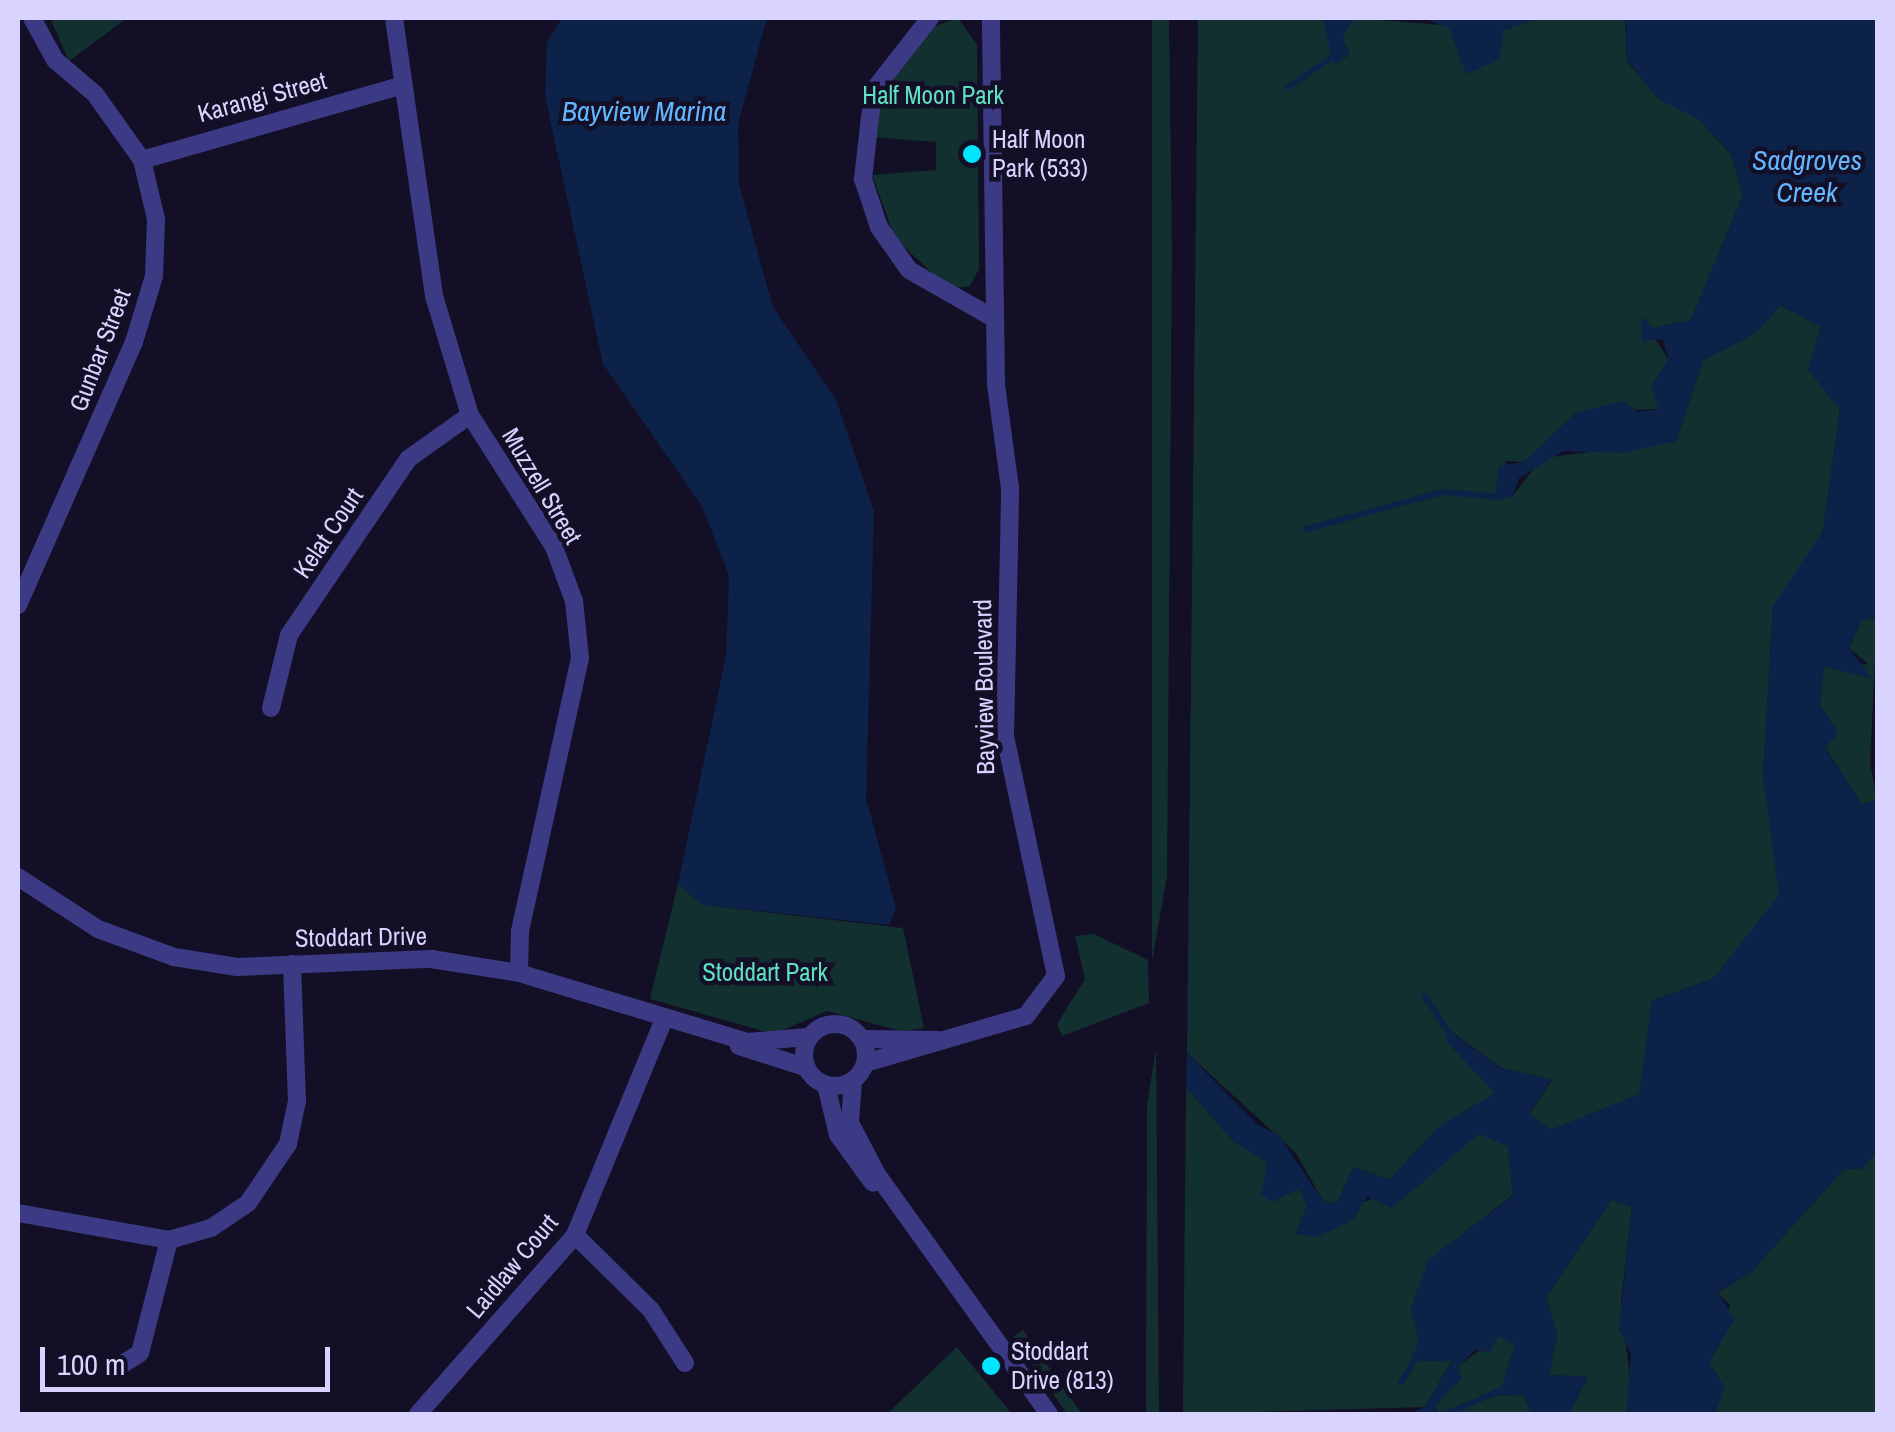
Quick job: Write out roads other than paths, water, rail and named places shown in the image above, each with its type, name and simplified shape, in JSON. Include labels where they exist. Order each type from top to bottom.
[{"type":"street","name":"Gunbar Street","points":[[18,605],[134,342],[154,276],[156,219],[142,160],[95,94],[55,60],[32,18]]},
{"type":"street","name":"Muzzell Street","points":[[394,18],[397,87],[434,296],[470,415],[554,547],[574,601],[580,658],[520,932],[519,973]]},
{"type":"street","points":[[930,18],[873,91],[864,179],[879,227],[909,270],[995,319]]},
{"type":"street","name":"Bayview Boulevard","points":[[865,1064],[1035,1010],[1057,964],[1008,769],[1010,488],[995,319],[991,18]]},
{"type":"street","name":"Karangi Street","points":[[142,160],[397,87]]},
{"type":"street","name":"Kelat Court","points":[[270,708],[290,636],[398,475],[470,415]]},
{"type":"street","name":"Stoddart Drive","points":[[18,878],[98,930],[174,957],[292,964],[430,959],[519,973],[663,1022],[716,1034],[805,1067]]},
{"type":"street","points":[[18,1213],[169,1240],[211,1228],[248,1203],[288,1144],[297,1101],[292,964]]},
{"type":"street","name":"Laidlaw Court","points":[[418,1414],[576,1235],[663,1022]]},
{"type":"street","points":[[894,1198],[870,1181],[838,1135],[826,1086],[805,1067],[808,1037],[842,1024],[863,1040],[865,1064],[854,1081],[850,1123],[894,1198],[1048,1414]]},
{"type":"street","name":"Stoddart Drive","points":[[716,1034],[808,1037]]},
{"type":"street","name":"Bayview Boulevard","points":[[863,1040],[949,1040]]},
{"type":"street","points":[[826,1086],[854,1081]]},
{"type":"street","points":[[576,1235],[651,1310],[685,1363]]},
{"type":"street","points":[[121,1365],[140,1353],[169,1240]]},
{"type":"water","name":"Bayview Marina","points":[[562,18],[767,18],[738,124],[739,185],[773,307],[836,400],[874,511],[866,798],[896,908],[889,925],[703,905],[678,884],[726,656],[729,576],[702,506],[603,364],[545,96],[547,42]]},
{"type":"water","points":[[1353,18],[1342,38],[1350,55],[1334,65],[1323,20]]},
{"type":"water","points":[[1422,18],[1538,18],[1504,30],[1499,60],[1466,74],[1449,28]]},
{"type":"water","name":"Sadgroves Creek","points":[[1626,18],[1877,18],[1877,617],[1862,620],[1849,648],[1872,679],[1824,666],[1820,704],[1838,733],[1825,748],[1862,804],[1877,800],[1877,1149],[1863,1169],[1844,1169],[1750,1273],[1717,1292],[1735,1319],[1709,1362],[1725,1388],[1715,1414],[1626,1414],[1631,1354],[1619,1329],[1632,1207],[1612,1200],[1546,1297],[1557,1335],[1549,1375],[1588,1377],[1569,1414],[1532,1414],[1523,1394],[1499,1396],[1515,1345],[1499,1336],[1490,1354],[1476,1349],[1458,1367],[1461,1379],[1435,1405],[1439,1414],[1407,1414],[1425,1407],[1452,1361],[1411,1361],[1419,1339],[1411,1309],[1428,1260],[1513,1196],[1508,1146],[1479,1134],[1392,1208],[1367,1197],[1353,1220],[1318,1237],[1295,1234],[1307,1206],[1299,1189],[1273,1202],[1261,1195],[1267,1162],[1233,1141],[1186,1087],[1187,1053],[1258,1125],[1279,1135],[1323,1201],[1336,1204],[1354,1167],[1389,1180],[1440,1126],[1495,1093],[1446,1041],[1448,1030],[1500,1068],[1552,1079],[1529,1114],[1551,1130],[1639,1094],[1652,1001],[1714,978],[1779,895],[1763,774],[1773,606],[1823,531],[1840,410],[1808,369],[1821,327],[1780,305],[1757,332],[1703,360],[1676,441],[1624,453],[1564,451],[1519,478],[1512,497],[1495,498],[1499,466],[1524,462],[1577,412],[1623,401],[1637,412],[1658,409],[1652,385],[1668,359],[1663,339],[1642,341],[1641,316],[1653,328],[1691,320],[1743,195],[1731,153],[1697,118],[1659,99],[1627,60]]},
{"type":"waterway","points":[[1288,87],[1337,54]]},
{"type":"waterway","points":[[1306,529],[1443,492],[1500,497]]},
{"type":"waterway","points":[[1425,996],[1454,1040]]},
{"type":"waterway","points":[[1401,1382],[1416,1358]]},
{"type":"waterway","points":[[1446,1414],[1504,1389]]},
{"type":"place","name":"Half Moon Park (533)","points":[[972,154]]},
{"type":"place","name":"Stoddart Drive (813)","points":[[991,1366]]},
{"type":"park label","name":"Half Moon Park","points":[[933,95]]},
{"type":"park label","name":"Stoddart Park","points":[[765,972]]}]
